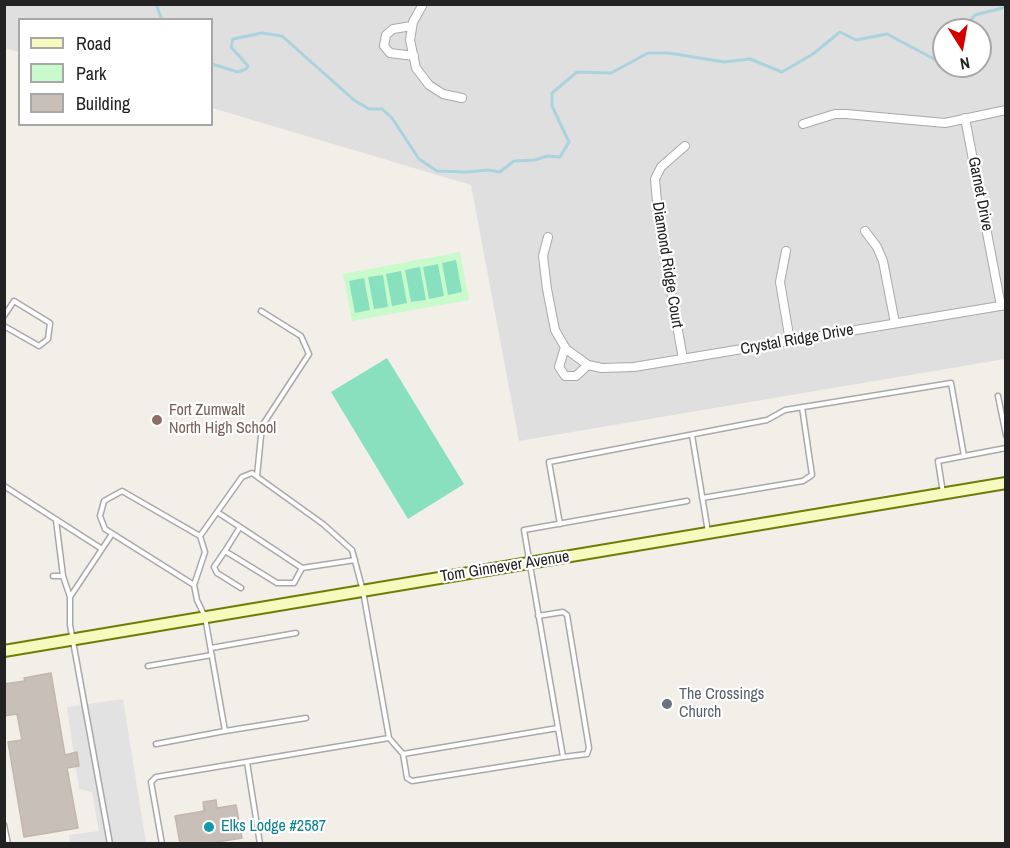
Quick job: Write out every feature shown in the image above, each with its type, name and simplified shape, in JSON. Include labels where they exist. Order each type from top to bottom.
[{"type":"main road","name":"Tom Ginnever Avenue","points":[[4,651],[1005,483]]},
{"type":"street","points":[[423,4],[412,26],[410,40],[416,68],[429,85],[443,94],[462,98]]},
{"type":"street","points":[[412,26],[393,29],[386,35],[384,46],[390,52],[414,56]]},
{"type":"street","points":[[803,124],[835,114],[945,123],[1005,110]]},
{"type":"street","name":"Garnet Drive","points":[[965,118],[1003,305]]},
{"type":"street","name":"Diamond Ridge Court","points":[[683,359],[659,224],[655,179],[661,167],[685,146]]},
{"type":"street","points":[[865,231],[884,261],[895,323]]},
{"type":"street","name":"Crystal Ridge Drive","points":[[548,237],[543,256],[546,289],[555,330],[565,347],[588,365],[602,368],[634,367],[1003,305]]},
{"type":"street","points":[[786,251],[780,282],[790,341]]},
{"type":"street","name":"Crystal Ridge Drive","points":[[565,347],[559,367],[565,376],[576,376],[588,365]]},
{"type":"lane","points":[[4,316],[15,301],[50,323],[48,339],[39,346],[4,326]]},
{"type":"lane","points":[[257,477],[262,426],[309,354],[301,336],[261,311]]},
{"type":"lane","points":[[560,524],[549,462],[767,420],[785,410],[951,383],[964,456]]},
{"type":"lane","points":[[998,396],[1005,435]]},
{"type":"lane","points":[[702,498],[803,482],[812,475],[802,408]]},
{"type":"lane","points":[[692,435],[708,533]]},
{"type":"lane","points":[[943,494],[938,461],[1005,448]]},
{"type":"lane","points":[[200,536],[242,477],[252,473],[323,524],[352,549],[363,591],[388,738],[403,754],[407,778],[412,782],[587,754],[589,747],[567,615],[563,612],[538,616]]},
{"type":"lane","points":[[4,486],[102,549]]},
{"type":"lane","points":[[194,585],[105,529],[99,516],[104,501],[122,491],[200,536],[205,552],[194,585],[197,600],[205,617],[225,731]]},
{"type":"lane","points":[[563,758],[524,530],[687,501]]},
{"type":"lane","points":[[218,512],[303,568],[355,560]]},
{"type":"lane","points":[[56,520],[63,576],[70,597],[70,625],[110,843]]},
{"type":"lane","points":[[240,527],[214,567],[217,573],[242,588]]},
{"type":"lane","points":[[70,597],[112,534]]},
{"type":"lane","points":[[225,551],[277,583],[294,583],[303,568]]},
{"type":"lane","points":[[53,576],[63,576]]},
{"type":"lane","points":[[211,648],[296,633]]},
{"type":"lane","points":[[148,666],[212,655]]},
{"type":"lane","points":[[156,744],[306,718]]},
{"type":"lane","points":[[403,754],[558,728]]},
{"type":"lane","points":[[162,843],[151,782],[156,777],[388,738]]},
{"type":"lane","points":[[247,762],[260,843]]},
{"type":"lane","points":[[4,825],[8,843]]},
{"type":"shaded area","points":[[4,5],[1002,5],[1006,25],[1005,359],[519,441],[471,185],[213,108],[213,18],[18,18],[18,52],[5,48]]},
{"type":"shaded area","points":[[123,699],[146,843],[70,843],[69,835],[99,831],[92,792],[79,789],[67,707]]},
{"type":"green space","points":[[460,252],[469,300],[352,321],[343,274]]},
{"type":"green space","points":[[456,260],[462,292],[448,295],[442,263]]},
{"type":"green space","points":[[438,264],[444,296],[429,299],[423,267]]},
{"type":"green space","points":[[420,267],[426,300],[411,302],[405,270]]},
{"type":"green space","points":[[401,271],[407,303],[392,306],[386,274]]},
{"type":"green space","points":[[383,275],[388,307],[374,309],[368,277]]},
{"type":"green space","points":[[364,278],[370,310],[355,313],[349,281]]},
{"type":"green space","points":[[387,358],[464,484],[408,519],[331,392]]},
{"type":"building","points":[[51,673],[65,755],[77,752],[79,766],[67,768],[78,828],[24,837],[8,742],[22,740],[17,714],[4,716],[4,684],[25,681],[24,678]]},
{"type":"building","name":"Elks Lodge #2587","points":[[216,800],[217,808],[236,805],[242,838],[211,843],[180,843],[175,816],[204,811],[203,802]]},
{"type":"waterway","points":[[156,4],[161,18]]},
{"type":"waterway","points":[[973,18],[975,15],[1006,7]]},
{"type":"waterway","points":[[213,64],[238,72],[246,69],[248,66],[231,47],[233,39],[262,33],[282,36],[354,100],[369,109],[382,109],[392,118],[419,159],[437,171],[488,170],[500,172],[514,161],[535,160],[547,156],[560,157],[569,142],[552,106],[552,93],[577,72],[611,73],[648,53],[669,53],[724,62],[750,59],[782,72],[813,54],[840,32],[856,40],[887,34],[932,58]]},
{"type":"place","name":"Fort Zumwalt North High School","points":[[157,420]]},
{"type":"place","name":"The Crossings Church","points":[[667,704]]},
{"type":"place","name":"Elks Lodge #2587","points":[[209,827]]}]
